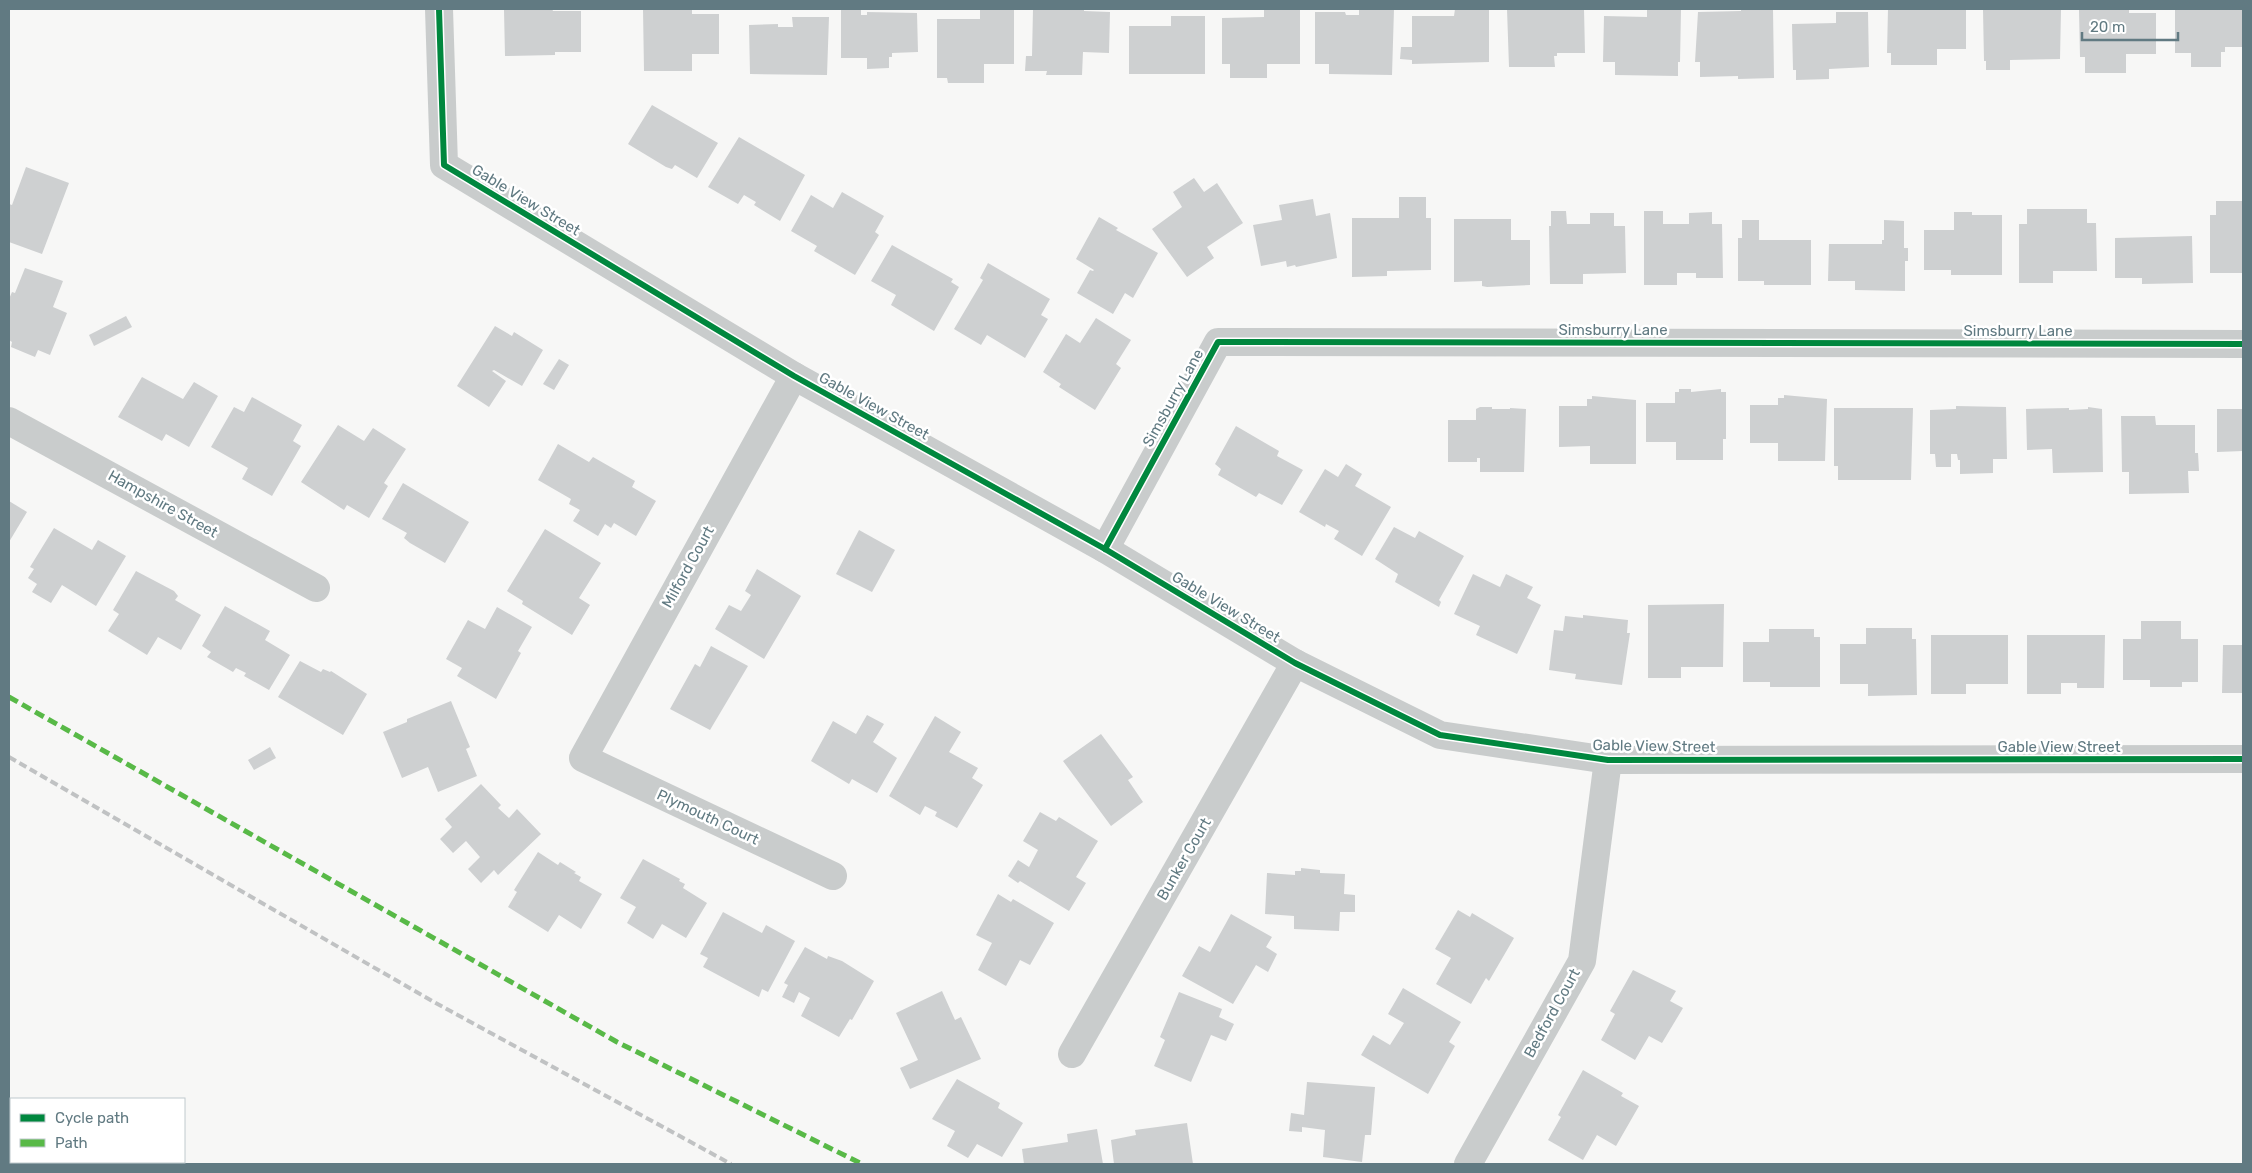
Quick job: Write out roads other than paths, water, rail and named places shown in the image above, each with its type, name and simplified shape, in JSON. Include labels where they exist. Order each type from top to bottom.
[{"type":"street","name":"Gable View Street","points":[[439,9],[444,165],[794,376],[1104,549],[1295,663],[1440,735],[1608,760],[2243,759]]},
{"type":"street","name":"Simsburry Lane","points":[[1104,549],[1218,342],[2243,344]]},
{"type":"street","name":"Milford Court","points":[[583,758],[794,376]]},
{"type":"street","name":"Hampshire Street","points":[[9,421],[316,588]]},
{"type":"street","name":"Bunker Court","points":[[1072,1054],[1295,663]]},
{"type":"street","name":"Plymouth Court","points":[[583,758],[833,876]]},
{"type":"street","name":"Bedford Court","points":[[1468,1164],[1582,961],[1608,760]]},
{"type":"railway","points":[[9,757],[432,1001],[731,1164]]}]
